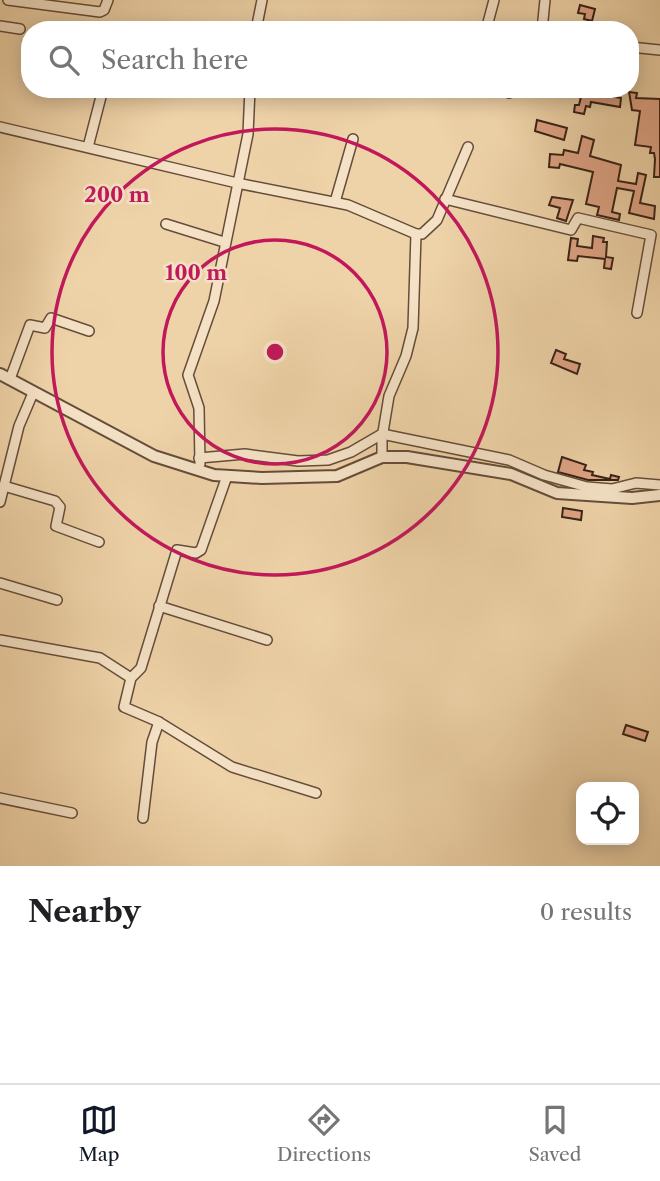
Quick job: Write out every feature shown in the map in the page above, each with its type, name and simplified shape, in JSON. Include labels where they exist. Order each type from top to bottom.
[{"type":"street","points":[[8,0],[100,12],[104,10],[108,0]]},
{"type":"street","points":[[258,21],[262,0]]},
{"type":"street","points":[[488,21],[494,0]]},
{"type":"street","points":[[543,21],[545,0]]},
{"type":"street","points":[[0,26],[20,29]]},
{"type":"street","points":[[639,48],[660,50]]},
{"type":"street","points":[[88,147],[101,98]]},
{"type":"street","points":[[202,472],[199,458],[199,408],[188,375],[210,316],[248,134],[250,98]]},
{"type":"street","points":[[0,128],[237,183],[335,202],[416,234],[422,234],[437,220],[468,147]]},
{"type":"street","points":[[335,202],[353,139]]},
{"type":"street","points":[[445,199],[571,230],[578,218],[651,234],[637,313]]},
{"type":"street","points":[[166,224],[224,242]]},
{"type":"street","points":[[382,457],[382,434],[389,396],[406,356],[413,328],[416,300],[416,234]]},
{"type":"street","points":[[89,331],[51,318],[45,328],[30,325],[5,376],[154,456],[202,472],[227,476],[337,476],[382,457],[407,457],[511,474],[557,493],[632,498],[660,495]]},
{"type":"street","points":[[0,502],[19,426],[33,393]]},
{"type":"street","points":[[199,458],[245,454],[298,461],[328,460],[351,452],[382,434],[509,460],[544,475],[587,487],[612,489],[636,483],[660,485]]},
{"type":"street","points":[[227,476],[201,550],[196,554],[177,550],[141,668],[131,677],[124,707],[159,722],[232,767],[316,793]]},
{"type":"street","points":[[4,486],[55,501],[60,507],[56,526],[99,542]]},
{"type":"street","points":[[0,583],[57,600]]},
{"type":"street","points":[[159,606],[267,640]]},
{"type":"street","points":[[0,640],[100,658],[131,677]]},
{"type":"street","points":[[143,818],[152,742],[159,722]]},
{"type":"street","points":[[0,798],[72,814]]},
{"type":"building","points":[[580,5],[595,9],[592,21],[584,19],[585,14],[578,13]]},
{"type":"building","points":[[581,98],[621,98],[620,107],[591,102],[590,107],[586,106],[584,114],[574,112],[575,105],[579,105]]},
{"type":"building","points":[[630,98],[660,99],[660,177],[654,177],[655,159],[654,153],[650,153],[651,147],[635,145],[640,111],[632,110]]},
{"type":"building","points":[[537,120],[567,128],[564,140],[535,131]]},
{"type":"building","points":[[582,136],[594,140],[590,156],[621,165],[618,181],[636,184],[638,173],[646,175],[640,203],[655,206],[654,219],[629,213],[634,191],[617,188],[612,212],[620,214],[619,220],[597,215],[599,207],[586,204],[593,172],[560,164],[559,168],[549,167],[550,154],[563,155],[564,150],[578,153]]},
{"type":"building","points":[[552,197],[573,200],[566,221],[557,218],[560,208],[549,205]]},
{"type":"building","points":[[593,236],[604,238],[603,242],[607,242],[606,257],[613,258],[611,269],[604,268],[605,259],[578,256],[577,261],[568,260],[571,238],[578,239],[577,246],[592,248]]},
{"type":"building","points":[[556,350],[566,354],[564,359],[580,364],[577,374],[551,363]]},
{"type":"building","points":[[562,457],[586,465],[584,470],[593,472],[592,475],[610,479],[611,475],[619,477],[618,480],[588,480],[558,472]]},
{"type":"building","points":[[563,508],[582,511],[581,520],[562,517]]},
{"type":"building","points":[[626,725],[648,732],[645,741],[623,734]]}]
